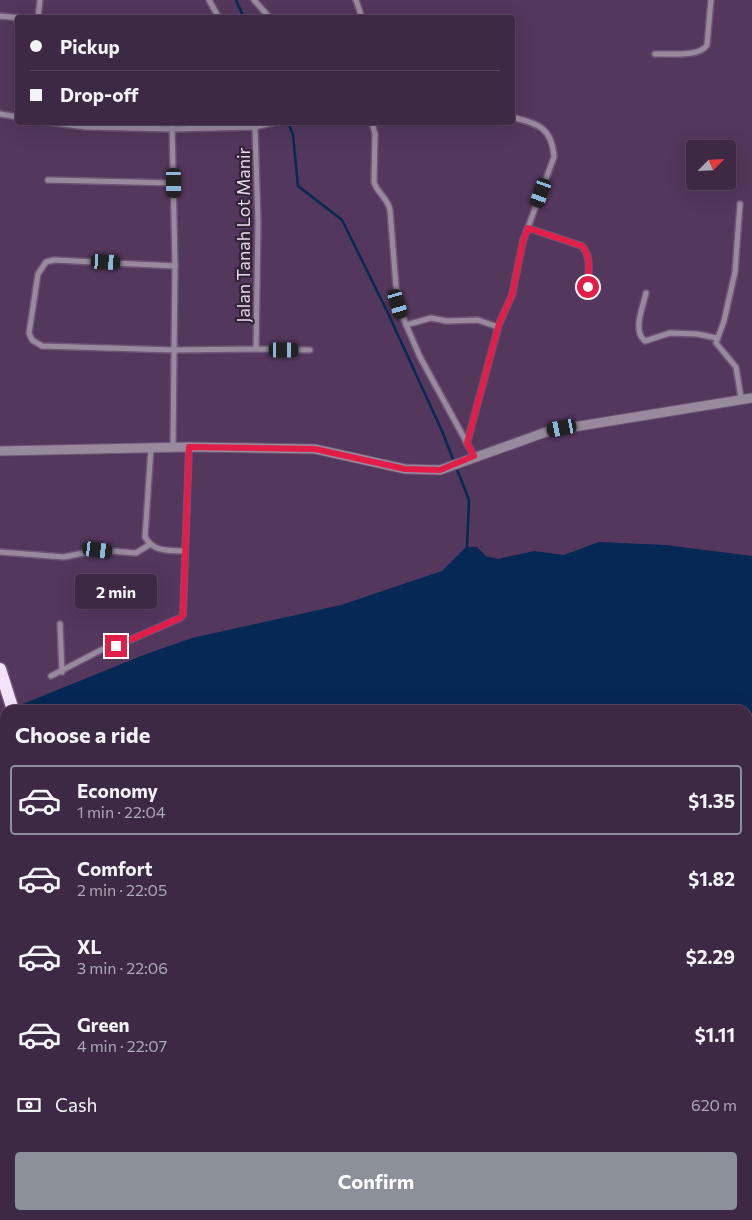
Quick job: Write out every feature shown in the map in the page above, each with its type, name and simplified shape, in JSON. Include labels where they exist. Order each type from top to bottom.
[{"type":"highway","points":[[0,670],[11,705]]},
{"type":"street","points":[[38,15],[40,0]]},
{"type":"street","points":[[209,0],[217,15]]},
{"type":"street","points":[[254,0],[267,15]]},
{"type":"street","points":[[356,0],[361,15]]},
{"type":"street","points":[[655,54],[696,52],[704,49],[707,45],[711,0]]},
{"type":"street","points":[[0,16],[15,17]]},
{"type":"street","points":[[0,114],[15,116]]},
{"type":"street","points":[[467,443],[498,327],[512,295],[523,241],[554,157],[553,142],[547,132],[535,123],[515,118]]},
{"type":"street","name":"Jalan Tanah Lot Manir","points":[[70,125],[172,129],[255,125],[258,222],[256,349]]},
{"type":"street","points":[[172,125],[175,266],[173,447]]},
{"type":"street","points":[[373,125],[375,134],[374,182],[375,188],[389,204],[398,304],[420,357],[467,443],[471,457]]},
{"type":"street","points":[[48,180],[174,183]]},
{"type":"street","points":[[740,204],[735,272],[724,321],[716,338],[717,346],[736,367],[741,398]]},
{"type":"street","points":[[528,228],[582,246],[587,252],[589,259],[588,287]]},
{"type":"street","points":[[175,266],[54,260],[46,262],[38,274],[29,333],[32,340],[42,346],[174,350],[310,350]]},
{"type":"street","points":[[646,293],[638,327],[638,333],[645,341],[670,334],[697,334],[716,338]]},
{"type":"street","points":[[406,325],[431,318],[447,321],[478,320],[498,327]]},
{"type":"street","points":[[0,451],[173,447],[315,449],[405,469],[440,470],[471,457],[549,431],[741,398],[752,398]]},
{"type":"street","points":[[51,676],[62,672],[101,650],[116,646],[180,618],[184,610],[189,447]]},
{"type":"street","points":[[151,448],[145,537],[149,545],[156,550],[185,551]]},
{"type":"street","points":[[0,552],[64,556],[98,550],[136,553],[149,545]]},
{"type":"street","points":[[60,624],[62,672]]},
{"type":"water","points":[[599,542],[666,545],[752,556],[752,705],[20,705],[141,656],[192,638],[341,605],[442,571],[466,547],[477,547],[486,556],[498,559],[534,551],[564,555]]},
{"type":"waterway","points":[[236,0],[243,15]]},
{"type":"waterway","points":[[289,125],[293,135],[298,186],[342,220],[386,309],[442,431],[469,500],[467,548]]},
{"type":"route","points":[[116,646],[183,615],[189,447],[315,449],[405,469],[440,470],[458,464],[474,456],[467,443],[499,324],[512,295],[523,241],[528,228],[582,246],[587,252],[589,259],[588,287]]}]
